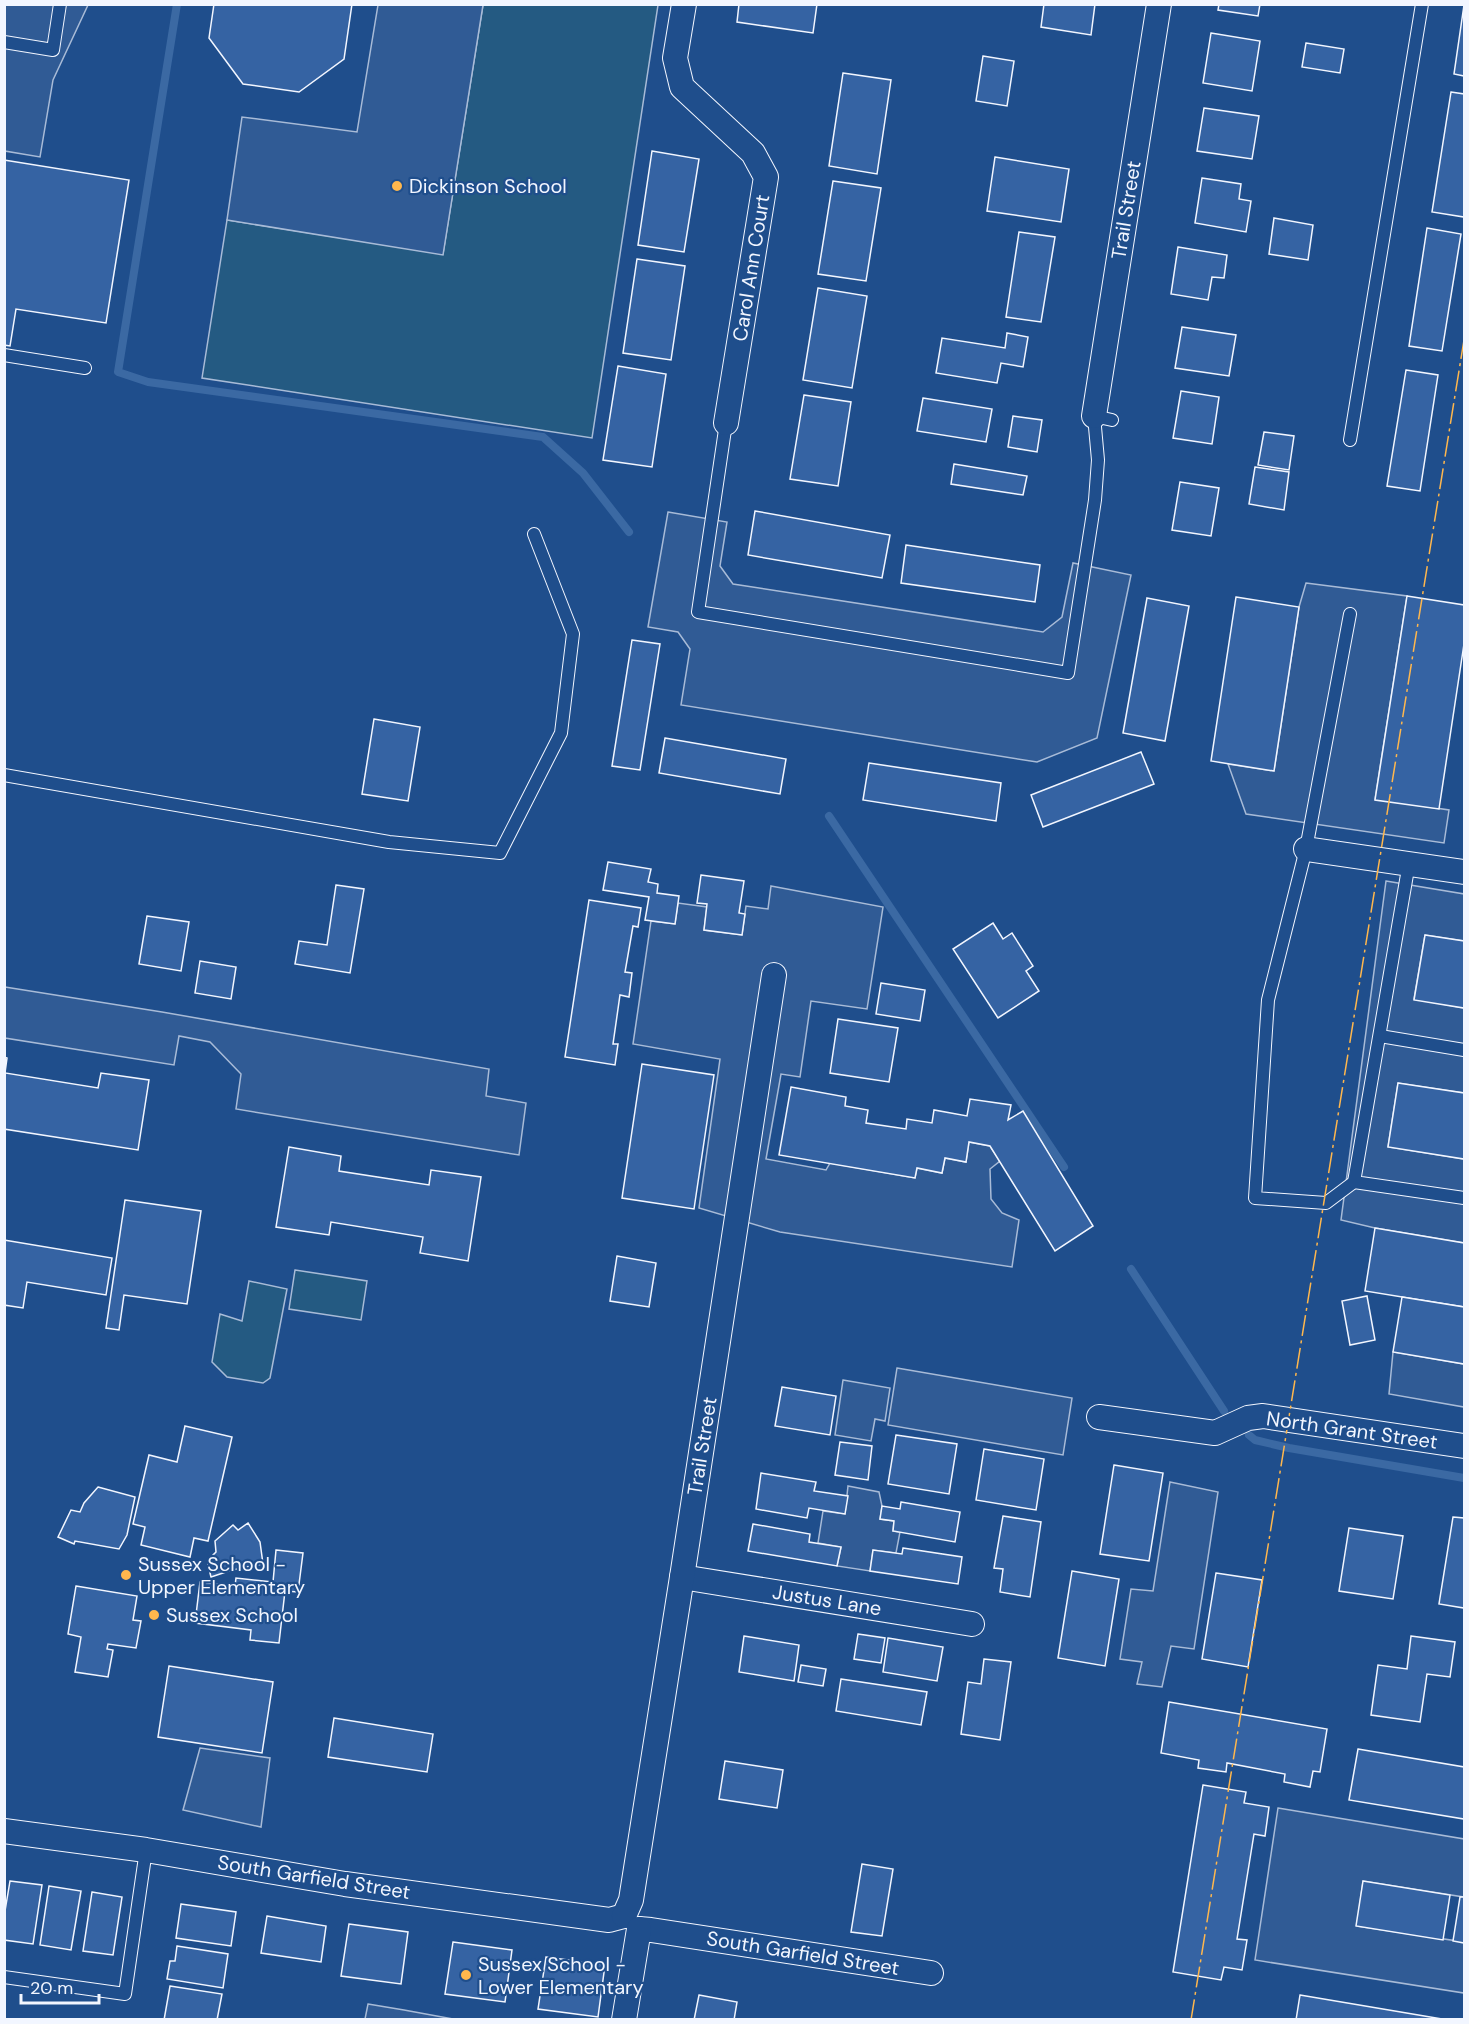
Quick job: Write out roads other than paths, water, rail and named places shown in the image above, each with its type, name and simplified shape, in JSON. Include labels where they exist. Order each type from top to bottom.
[{"type":"street","name":"Carol Ann Court","points":[[684,4],[675,58],[682,87],[753,153],[766,177],[726,423]]},
{"type":"street","name":"Trail Street","points":[[1103,418],[1159,4]]},
{"type":"street","points":[[1306,849],[1464,872]]},
{"type":"street","name":"Trail Street","points":[[624,2019],[631,1900],[774,975]]},
{"type":"street","name":"North Grant Street","points":[[1099,1417],[1215,1433],[1248,1418],[1263,1416],[1464,1446]]},
{"type":"street","name":"Justus Lane","points":[[682,1577],[972,1624]]},
{"type":"street","name":"South Garfield Street","points":[[4,1831],[146,1850],[357,1886],[631,1923],[651,1930],[931,1973]]},
{"type":"lane","points":[[4,42],[53,50],[60,4]]},
{"type":"lane","points":[[1350,440],[1422,4]]},
{"type":"lane","points":[[4,355],[85,368]]},
{"type":"lane","points":[[726,423],[698,612],[1068,673],[1095,500],[1103,418]]},
{"type":"lane","points":[[4,775],[389,842],[500,853],[561,733],[573,634],[534,534]]},
{"type":"lane","points":[[1350,614],[1306,849],[1268,1000],[1255,1198],[1326,1203],[1354,1182],[1409,863]]},
{"type":"lane","points":[[1380,1036],[1464,1050]]},
{"type":"lane","points":[[1354,1182],[1464,1198]]},
{"type":"lane","points":[[4,1977],[125,1994],[146,1850]]},
{"type":"waterway","points":[[177,4],[118,372],[148,382],[543,437],[583,473],[629,532]]},
{"type":"waterway","points":[[829,816],[1064,1167]]},
{"type":"waterway","points":[[1131,1269],[1224,1411]]},
{"type":"waterway","points":[[1249,1435],[1255,1440],[1289,1448],[1464,1478]]},
{"type":"place","name":"Dickinson School","points":[[397,186]]},
{"type":"place","name":"Sussex School - Upper Elementary","points":[[126,1575]]},
{"type":"place","name":"Sussex School","points":[[154,1615]]},
{"type":"place","name":"Sussex School - Lower Elementary","points":[[466,1975]]}]
